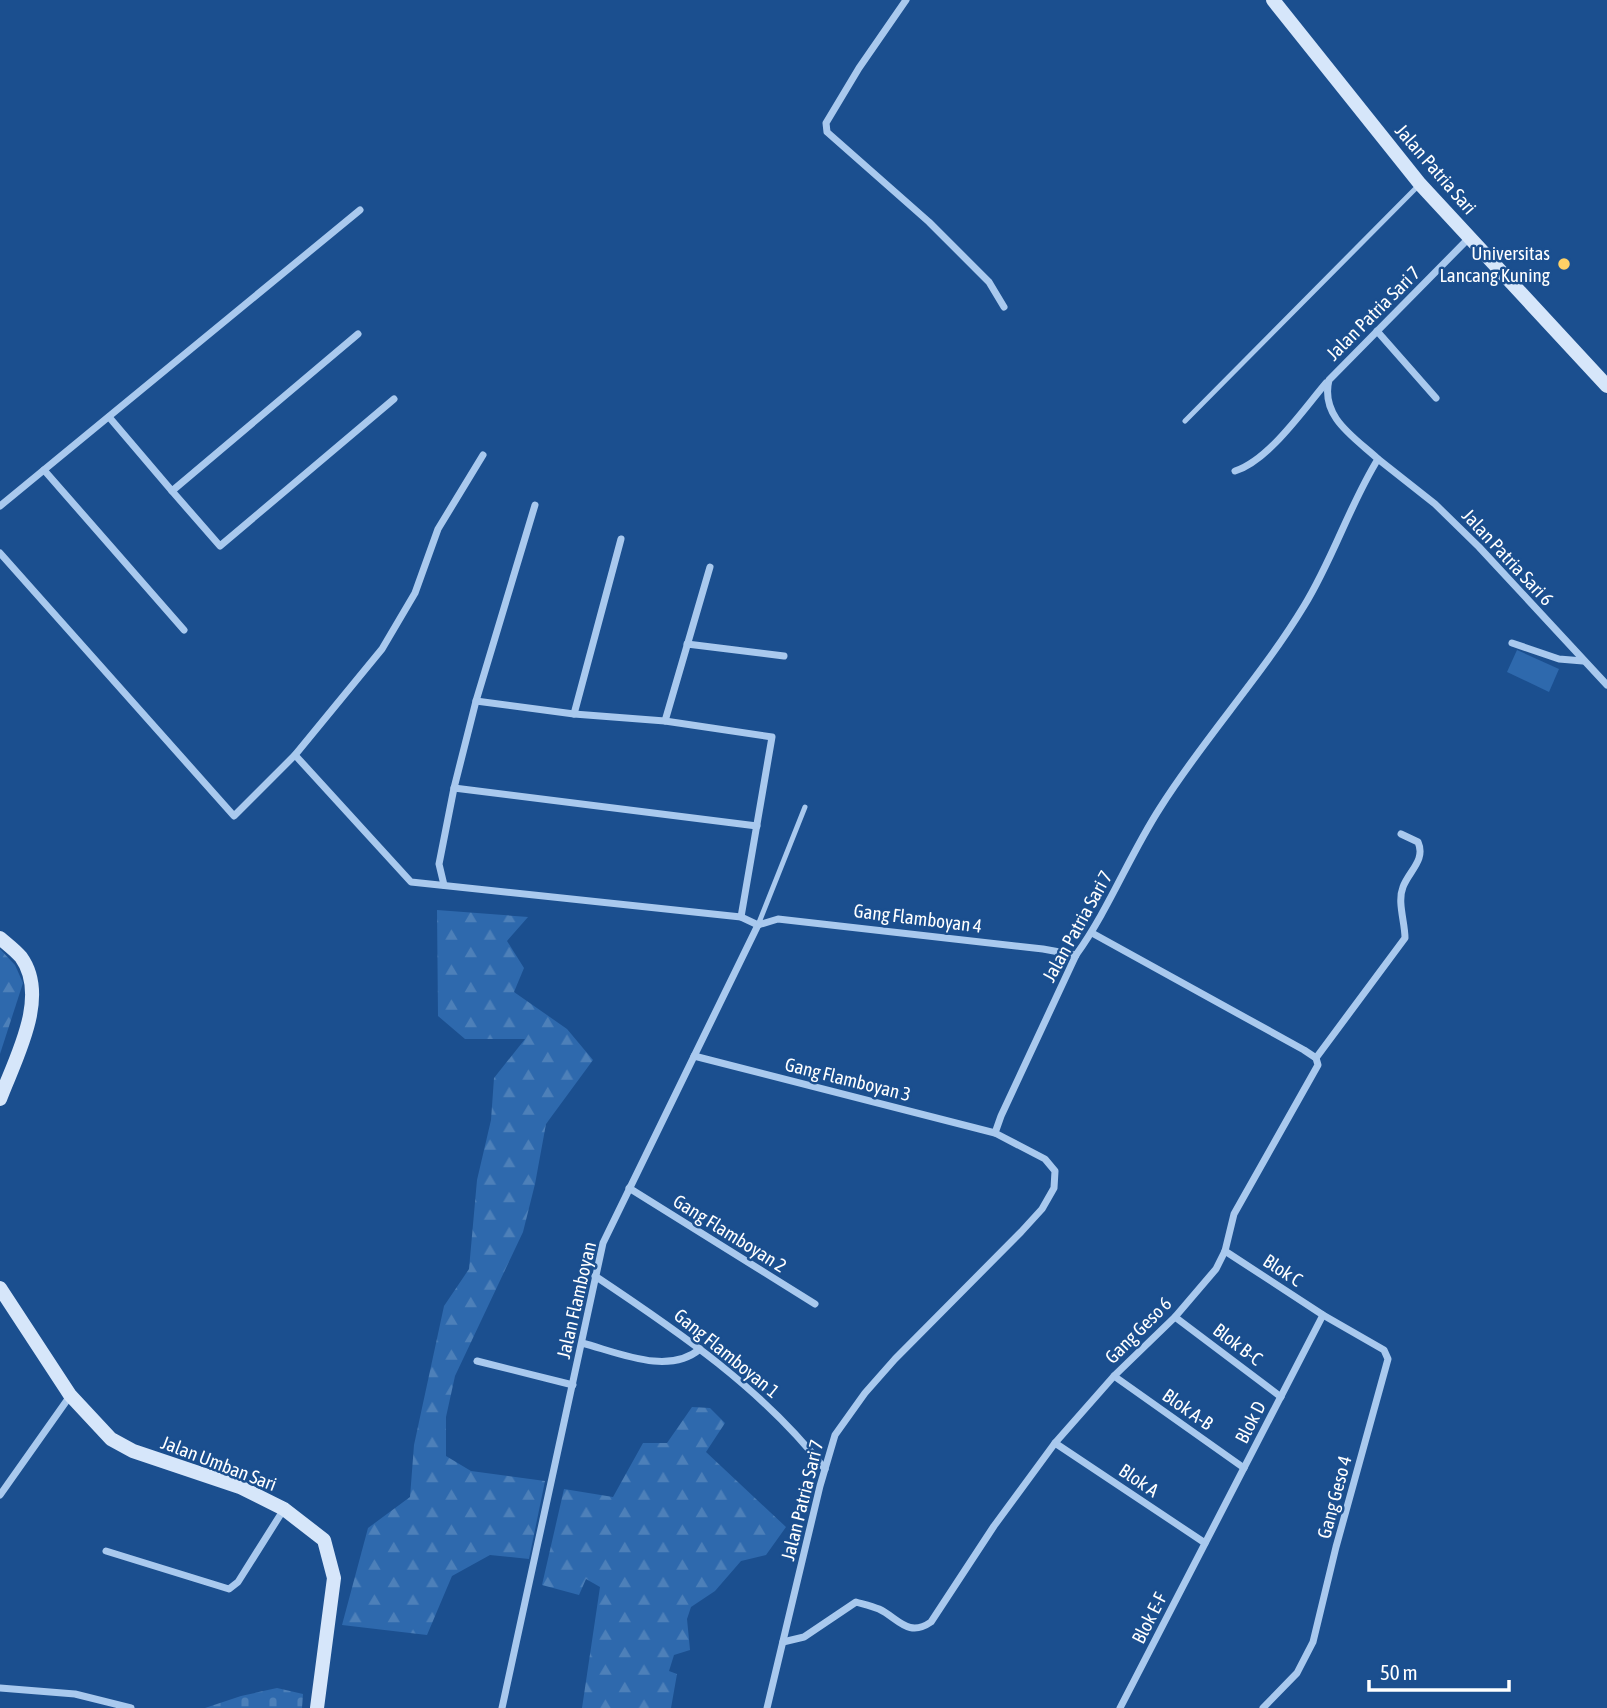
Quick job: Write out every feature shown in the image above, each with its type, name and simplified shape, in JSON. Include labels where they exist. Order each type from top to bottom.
[{"type":"street","points":[[906,0],[859,68],[827,123],[827,131],[929,222],[989,282],[1004,307]]},
{"type":"street","name":"Jalan Patria Sari","points":[[1273,0],[1420,184],[1607,386]]},
{"type":"street","points":[[0,506],[360,210]]},
{"type":"street","name":"Jalan Patria Sari 7","points":[[783,1643],[835,1435],[865,1393],[895,1359],[1028,1224],[1042,1209],[1055,1188],[1055,1171],[1045,1159],[995,1133],[1076,955],[1091,933],[1159,809],[1273,655],[1306,603],[1337,545],[1359,490],[1378,459],[1338,423],[1328,405],[1329,380],[1469,237]]},
{"type":"street","points":[[1377,331],[1436,398]]},
{"type":"street","points":[[172,491],[358,334]]},
{"type":"street","points":[[1235,471],[1253,462],[1269,448],[1329,380]]},
{"type":"street","points":[[108,417],[220,546],[394,399]]},
{"type":"street","points":[[0,553],[234,816],[295,755],[382,649],[415,593],[438,529],[483,455]]},
{"type":"street","name":"Jalan Patria Sari 6","points":[[1378,459],[1435,504],[1479,547],[1607,685]]},
{"type":"street","points":[[44,470],[184,630]]},
{"type":"street","points":[[444,885],[439,864],[454,788],[476,701],[535,505]]},
{"type":"street","points":[[574,714],[621,539]]},
{"type":"street","points":[[665,721],[710,566]]},
{"type":"street","points":[[1512,643],[1559,659],[1583,661]]},
{"type":"street","points":[[687,644],[784,656]]},
{"type":"street","points":[[476,701],[574,714],[665,721],[772,737],[741,917]]},
{"type":"street","points":[[295,755],[411,882],[741,917],[758,925]]},
{"type":"street","points":[[454,788],[757,826]]},
{"type":"street","name":"Gang Geso 6","points":[[783,1643],[804,1637],[856,1602],[879,1609],[914,1629],[922,1628],[931,1622],[994,1526],[1055,1443],[1114,1376],[1175,1317],[1216,1269],[1225,1251],[1234,1214],[1315,1071],[1318,1065],[1315,1058],[1405,938],[1401,892],[1421,858],[1422,850],[1418,842],[1401,834]]},
{"type":"street","name":"Gang Flamboyan 4","points":[[758,925],[778,919],[1030,947],[1076,955]]},
{"type":"street","name":"Jalan Flamboyan","points":[[502,1708],[603,1243],[758,925]]},
{"type":"street","points":[[1091,933],[1315,1058]]},
{"type":"street","points":[[0,938],[20,957],[28,973],[32,1013],[0,1099]]},
{"type":"street","name":"Gang Flamboyan 3","points":[[694,1056],[995,1133]]},
{"type":"street","name":"Gang Flamboyan 2","points":[[629,1188],[815,1304]]},
{"type":"street","name":"Blok C","points":[[1225,1251],[1323,1315]]},
{"type":"street","name":"Gang Flamboyan 1","points":[[595,1276],[677,1331],[762,1400],[806,1444],[825,1469]]},
{"type":"street","name":"Jalan Umban Sari","points":[[0,1288],[70,1395],[111,1439],[133,1451],[240,1487],[284,1509],[324,1540],[334,1578],[317,1708]]},
{"type":"street","name":"Blok D","points":[[1205,1543],[1323,1315]]},
{"type":"street","name":"Gang Geso 4","points":[[1263,1708],[1297,1673],[1313,1642],[1336,1547],[1388,1359],[1384,1350],[1323,1315]]},
{"type":"street","name":"Blok B-C","points":[[1175,1317],[1281,1397]]},
{"type":"street","points":[[582,1343],[649,1360],[670,1362],[682,1360],[700,1349]]},
{"type":"street","points":[[477,1361],[573,1385]]},
{"type":"street","name":"Blok A-B","points":[[1114,1376],[1244,1468]]},
{"type":"street","points":[[0,1495],[70,1395]]},
{"type":"street","name":"Blok A","points":[[1055,1443],[1205,1543]]},
{"type":"street","points":[[106,1551],[226,1589],[233,1588],[284,1509]]},
{"type":"street","name":"Blok E-F","points":[[1120,1708],[1205,1543]]},
{"type":"street","points":[[767,1708],[783,1643]]},
{"type":"street","points":[[0,1688],[75,1694],[131,1708]]},
{"type":"lane","points":[[1185,421],[1420,184]]},
{"type":"lane","points":[[758,925],[805,807]]},
{"type":"green space","points":[[1517,650],[1559,669],[1549,692],[1507,672]]},
{"type":"green space","points":[[437,910],[528,917],[507,941],[524,968],[514,992],[567,1029],[593,1060],[546,1124],[523,1232],[455,1376],[446,1417],[446,1456],[471,1471],[545,1481],[529,1559],[490,1555],[452,1576],[427,1635],[342,1625],[368,1528],[410,1497],[414,1445],[444,1306],[469,1269],[477,1180],[491,1120],[494,1078],[525,1039],[465,1039],[438,1016]]},
{"type":"green space","points":[[0,949],[15,965],[23,983],[0,1054]]},
{"type":"green space","points":[[692,1407],[710,1408],[725,1423],[706,1452],[786,1527],[766,1555],[741,1561],[715,1591],[691,1607],[687,1619],[690,1650],[674,1655],[669,1671],[677,1674],[671,1708],[582,1708],[600,1587],[586,1579],[579,1595],[542,1585],[564,1489],[613,1497],[643,1443],[667,1443]]},
{"type":"green space","points":[[277,1688],[303,1694],[302,1708],[205,1708],[241,1696]]},
{"type":"place","name":"Universitas Lancang Kuning","points":[[1564,264]]}]
